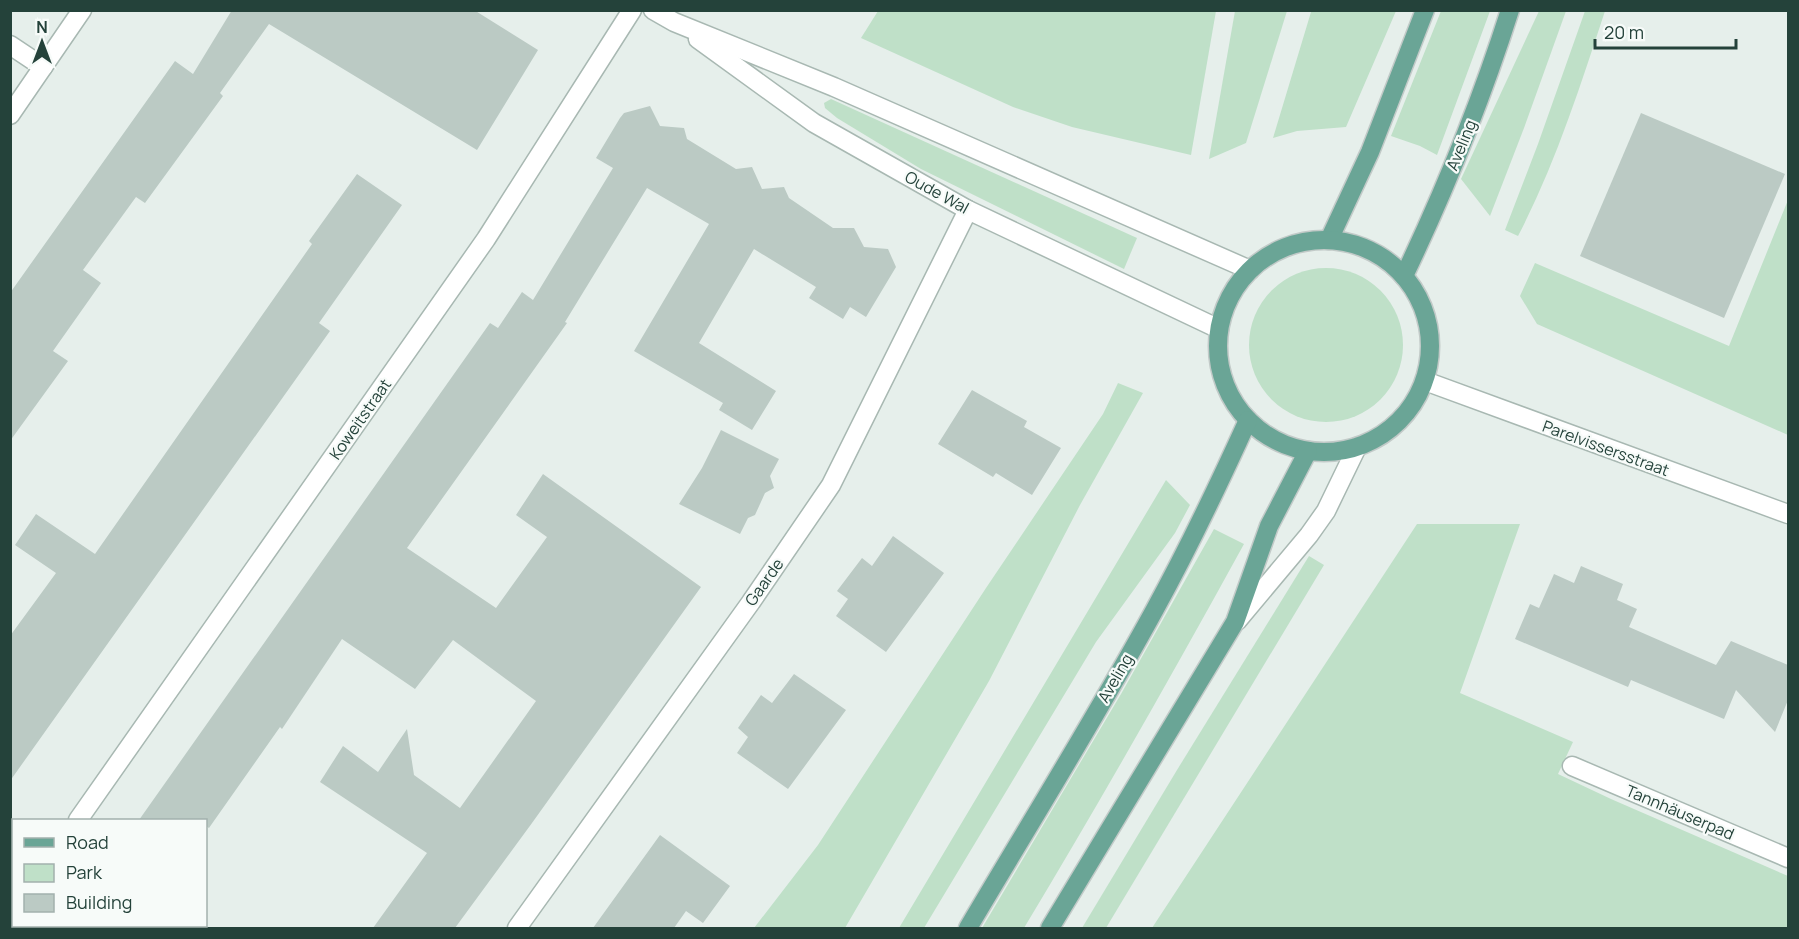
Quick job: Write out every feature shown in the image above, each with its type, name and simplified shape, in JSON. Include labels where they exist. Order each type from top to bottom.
[{"type":"main road","points":[[1329,240],[1370,152],[1425,10]]},
{"type":"main road","name":"Aveling","points":[[1404,276],[1432,216],[1488,78],[1510,10]]},
{"type":"main road","points":[[1329,240],[1362,247],[1378,254],[1404,276],[1422,303],[1427,318],[1431,350],[1425,381],[1409,410],[1399,422],[1372,441],[1357,447],[1341,451],[1308,451],[1292,447],[1261,431],[1248,420],[1236,404],[1220,369],[1219,329],[1233,291],[1250,270],[1278,250],[1294,244],[1329,240]]},
{"type":"main road","name":"Aveling","points":[[968,928],[1154,611],[1219,484],[1248,420]]},
{"type":"main road","points":[[1050,928],[1235,622],[1269,526],[1308,451]]},
{"type":"street","points":[[10,115],[82,10]]},
{"type":"street","name":"Koweitstraat","points":[[79,819],[486,239],[632,10]]},
{"type":"street","name":"Oude Wal","points":[[653,10],[678,16],[1250,270]]},
{"type":"street","name":"Oude Wal","points":[[678,16],[814,123],[968,210],[1219,329]]},
{"type":"street","points":[[10,45],[44,67]]},
{"type":"street","name":"Gaarde","points":[[517,928],[751,602],[831,486],[968,210]]},
{"type":"street","name":"Parelvissersstraat","points":[[1425,381],[1788,514]]},
{"type":"street","points":[[1235,622],[1315,527],[1326,511],[1357,447]]},
{"type":"street","name":"Tannhäuserpad","points":[[1572,766],[1788,858]]},
{"type":"green space","points":[[878,11],[1216,11],[1191,155],[1072,127],[1013,107],[861,38]]},
{"type":"green space","points":[[1235,11],[1287,11],[1246,143],[1209,159]]},
{"type":"green space","points":[[1396,11],[1346,127],[1297,131],[1273,138],[1311,12]]},
{"type":"green space","points":[[1441,11],[1490,11],[1437,155],[1420,146],[1391,136]]},
{"type":"green space","points":[[1539,11],[1566,11],[1490,216],[1461,179]]},
{"type":"green space","points":[[1585,11],[1605,11],[1555,154],[1518,236],[1505,230]]},
{"type":"green space","points":[[831,99],[1137,238],[1124,269],[921,169],[837,118],[825,108],[824,103]]},
{"type":"green space","points":[[1788,200],[1788,435],[1537,324],[1520,296],[1535,263],[1729,346]]},
{"type":"green space","points":[[1326,268],[1355,274],[1369,281],[1380,291],[1390,302],[1397,316],[1403,345],[1397,374],[1390,388],[1380,399],[1369,409],[1355,416],[1326,422],[1297,416],[1283,409],[1272,399],[1262,388],[1255,374],[1249,345],[1255,316],[1262,302],[1272,291],[1283,281],[1297,274]]},
{"type":"green space","points":[[1118,383],[1143,393],[1080,505],[989,681],[845,928],[754,928],[818,845],[1103,414]]},
{"type":"green space","points":[[1166,480],[1190,505],[1175,533],[1096,642],[924,928],[899,928]]},
{"type":"green space","points":[[1417,524],[1520,524],[1460,693],[1573,742],[1558,774],[1788,876],[1788,928],[1152,928]]},
{"type":"green space","points":[[1214,529],[1244,544],[1108,785],[1024,928],[982,928],[1121,694]]},
{"type":"green space","points":[[1309,556],[1324,565],[1106,928],[1082,928],[1177,770]]},
{"type":"building","points":[[232,10],[474,10],[538,50],[477,150],[269,24],[220,93],[223,96],[145,203],[136,197],[83,270],[101,283],[53,351],[68,361],[10,441],[10,293],[175,61],[193,74]]},
{"type":"building","points":[[650,106],[660,126],[684,128],[687,139],[736,169],[752,167],[762,189],[784,187],[789,198],[833,228],[854,228],[864,247],[888,249],[896,267],[866,317],[850,307],[843,319],[809,298],[816,287],[754,249],[699,343],[776,391],[752,430],[719,410],[723,403],[634,351],[709,224],[647,188],[565,322],[567,323],[407,548],[496,608],[547,537],[516,515],[543,474],[701,587],[455,928],[373,928],[427,853],[320,782],[343,746],[378,772],[407,729],[414,775],[460,808],[536,701],[453,640],[415,689],[342,639],[282,729],[280,727],[209,828],[207,819],[140,819],[490,323],[498,328],[522,292],[533,300],[613,168],[596,158],[624,113]]},
{"type":"building","points":[[1641,113],[1785,174],[1724,318],[1580,256]]},
{"type":"building","points":[[357,174],[402,205],[319,323],[330,331],[10,781],[10,636],[56,573],[15,545],[36,514],[95,554],[312,244],[309,241]]},
{"type":"building","points":[[972,390],[1027,421],[1024,427],[1061,448],[1032,495],[996,473],[993,477],[938,444]]},
{"type":"building","points":[[721,430],[779,459],[770,476],[774,488],[765,493],[755,515],[748,518],[740,534],[679,504],[702,468]]},
{"type":"building","points":[[893,536],[944,573],[886,652],[836,616],[848,599],[837,591],[862,558],[872,566]]},
{"type":"building","points":[[1581,566],[1623,584],[1617,600],[1637,609],[1629,627],[1716,665],[1731,641],[1788,665],[1788,700],[1775,732],[1736,690],[1724,719],[1631,680],[1628,687],[1515,639],[1530,604],[1539,608],[1554,574],[1574,583]]},
{"type":"building","points":[[794,674],[846,710],[788,789],[737,753],[748,737],[738,728],[761,695],[772,703]]},
{"type":"building","points":[[660,835],[730,886],[703,923],[686,911],[674,928],[593,928]]}]
